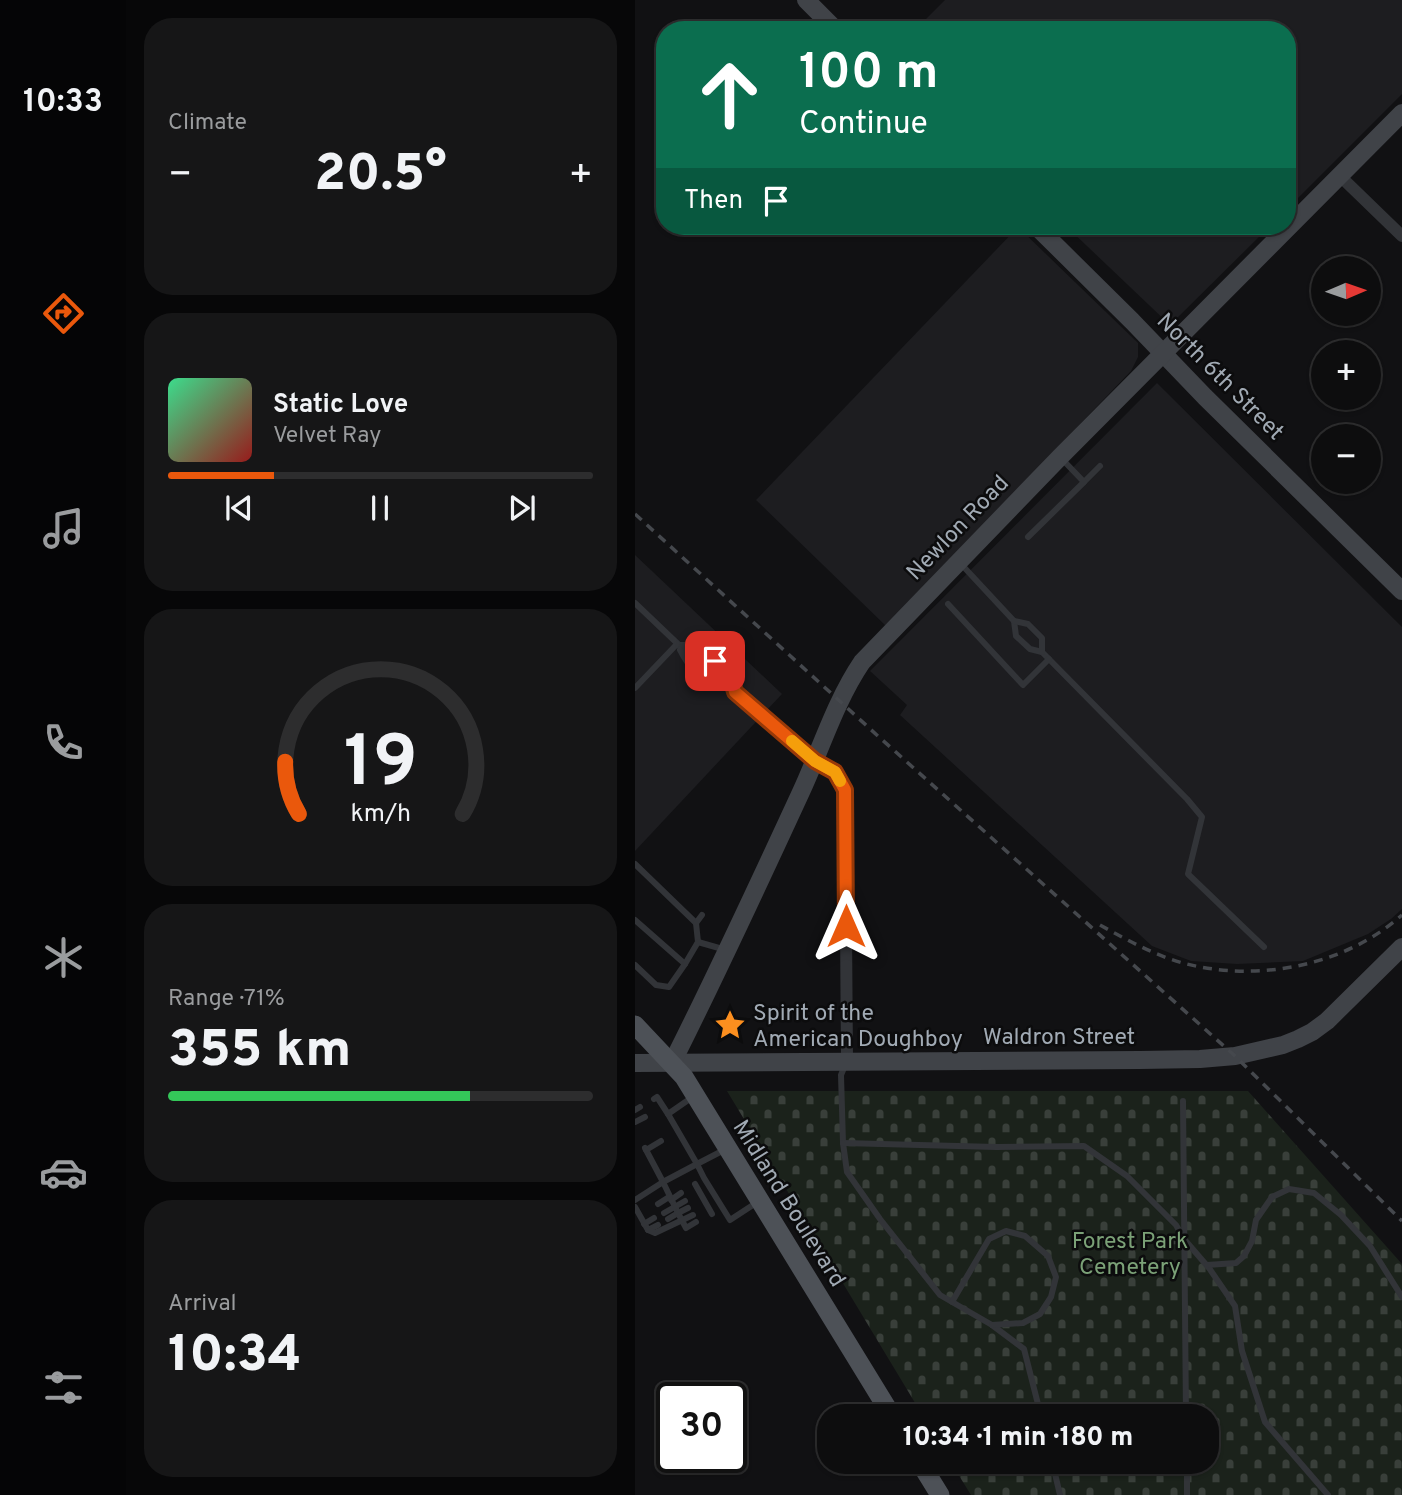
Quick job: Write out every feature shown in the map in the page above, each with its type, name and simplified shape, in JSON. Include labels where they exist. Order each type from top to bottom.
[{"type":"main road","name":"Midland Boulevard","points":[[635,1025],[672,1063],[696,1095],[885,1404]]},
{"type":"main road","points":[[927,1474],[940,1495]]},
{"type":"street","points":[[806,0],[827,21]]},
{"type":"street","name":"Newlon Road","points":[[1296,218],[1402,113]]},
{"type":"street","points":[[1339,175],[1402,236]]},
{"type":"street","name":"North 6th Street","points":[[1045,235],[1402,591]]},
{"type":"street","name":"Newlon Road","points":[[672,1063],[728,951],[815,761],[847,683],[862,662],[1280,235]]},
{"type":"street","points":[[815,761],[835,772],[845,790],[847,1061]]},
{"type":"street","name":"Waldron Street","points":[[635,1063],[1140,1060],[1235,1056],[1283,1045],[1312,1032],[1327,1021],[1402,947]]},
{"type":"lane","points":[[1060,457],[1084,482]]},
{"type":"lane","points":[[1028,537],[1100,466]]},
{"type":"lane","points":[[958,561],[1014,621],[1016,636],[1030,649],[1042,652],[1202,817],[1188,874],[1264,947]]},
{"type":"lane","points":[[635,603],[723,687],[735,692],[815,761]]},
{"type":"lane","points":[[948,604],[1023,685],[1049,659]]},
{"type":"lane","points":[[1014,621],[1029,624],[1042,638],[1042,652]]},
{"type":"lane","points":[[635,688],[678,644],[700,645],[731,677],[735,692]]},
{"type":"lane","points":[[635,864],[696,923],[698,942],[668,987],[655,985],[635,965]]},
{"type":"lane","points":[[696,923],[702,915]]},
{"type":"lane","points":[[635,920],[685,964]]},
{"type":"lane","points":[[698,942],[728,951]]},
{"type":"lane","points":[[847,1061],[841,1075],[843,1143],[847,1172],[940,1295],[992,1325],[1024,1349],[1038,1404]]},
{"type":"lane","points":[[669,1118],[696,1095]]},
{"type":"lane","points":[[654,1099],[657,1097],[730,1220],[760,1200]]},
{"type":"lane","points":[[1183,1101],[1186,1404]]},
{"type":"lane","points":[[635,1122],[645,1117]]},
{"type":"lane","points":[[661,1141],[646,1149],[686,1228],[694,1219]]},
{"type":"lane","points":[[843,1143],[1084,1146],[1127,1176],[1176,1225],[1235,1306],[1242,1351],[1265,1422],[1328,1495]]},
{"type":"lane","points":[[635,1200],[728,1148]]},
{"type":"lane","points":[[704,1178],[693,1186],[708,1212],[723,1208]]},
{"type":"lane","points":[[1207,1265],[1236,1263],[1244,1256],[1252,1241],[1256,1220],[1272,1196],[1289,1189],[1314,1193],[1341,1215],[1370,1246],[1402,1297]]},
{"type":"lane","points":[[658,1204],[681,1193]]},
{"type":"lane","points":[[666,1216],[686,1205]]},
{"type":"lane","points":[[635,1207],[646,1227],[655,1233],[682,1221]]},
{"type":"lane","points":[[639,1216],[649,1210]]},
{"type":"lane","points":[[646,1227],[656,1222]]},
{"type":"lane","points":[[952,1301],[989,1239],[1006,1231],[1025,1236],[1048,1256],[1056,1277],[1051,1297],[1040,1314],[1023,1323],[992,1325]]},
{"type":"lane","points":[[1055,1474],[1060,1495]]},
{"type":"lane","points":[[1187,1474],[1187,1495]]},
{"type":"shaded area","points":[[945,0],[1402,0],[1402,94],[1296,200],[1296,21],[924,21]]},
{"type":"shaded area","points":[[1010,235],[1026,235],[1138,343],[1138,357],[1131,371],[886,626],[756,500]]},
{"type":"shaded area","points":[[1075,235],[1261,235],[1170,325]]},
{"type":"shaded area","points":[[1157,383],[1402,627],[1402,909],[1368,934],[1303,961],[1237,964],[1191,961],[1152,946],[900,715],[907,705],[870,671]]},
{"type":"shaded area","points":[[635,555],[782,694],[635,851]]},
{"type":"green space","name":"Forest Park Cemetery","points":[[727,1091],[1248,1091],[1402,1264],[1402,1495],[971,1495],[958,1474],[1219,1474],[1219,1404],[916,1404]]},
{"type":"railway","points":[[635,514],[1235,1056],[1402,1221]]},
{"type":"railway","points":[[1100,925],[1172,960],[1211,969],[1240,971],[1299,966],[1327,958],[1379,933],[1402,915]]},
{"type":"slow traffic","points":[[792,741],[815,761],[835,772],[840,781]]},
{"type":"place","name":"Spirit of the American Doughboy","points":[[730,1025]]},
{"type":"route","points":[[715,661],[731,677],[735,692],[815,761],[835,772],[845,790],[846,926]]}]
